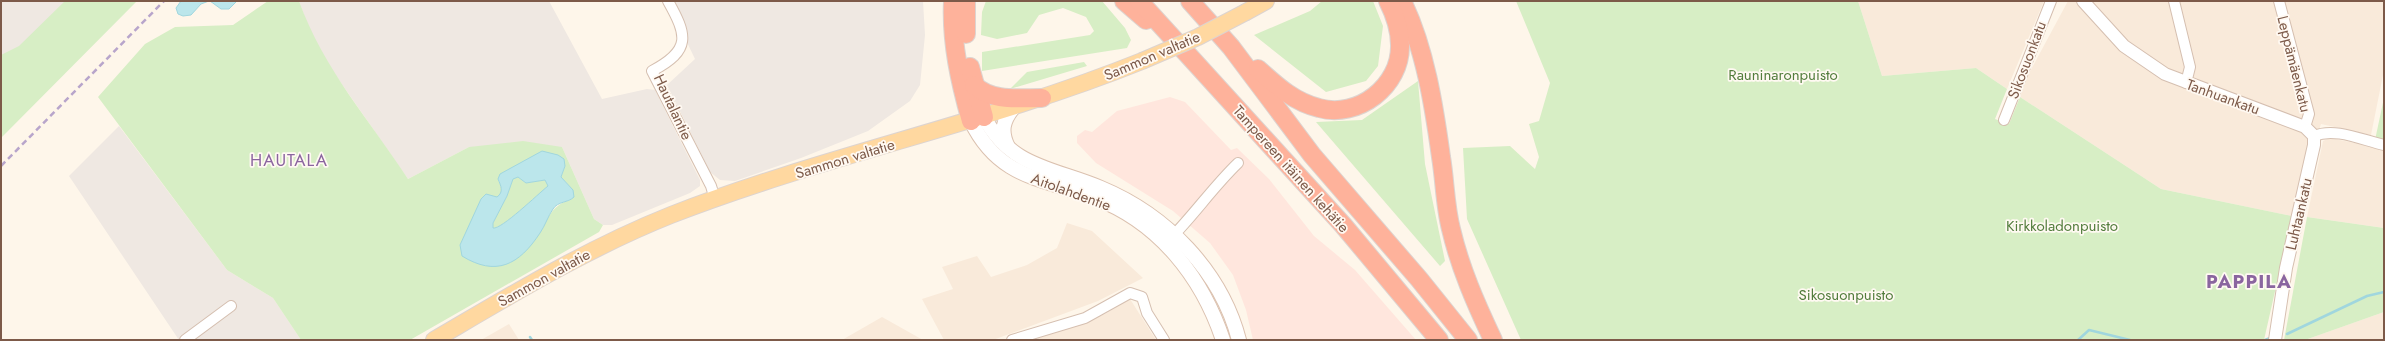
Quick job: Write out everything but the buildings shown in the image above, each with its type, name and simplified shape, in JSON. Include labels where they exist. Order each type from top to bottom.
[{"type":"highway","points":[[953,1],[956,59],[977,119]]},
{"type":"highway","points":[[966,1],[966,37],[974,85],[977,119]]},
{"type":"highway","points":[[1124,1],[1179,48]]},
{"type":"highway","name":"Tampereen itäinen kehätie","points":[[1139,1],[1179,48],[1343,225],[1439,340]]},
{"type":"highway","name":"Tampereen itäinen kehätie","points":[[1190,1],[1231,47],[1312,155],[1419,278],[1468,340]]},
{"type":"highway","points":[[1231,47],[1275,86],[1304,103],[1332,110],[1358,106],[1369,100],[1388,84],[1398,59],[1400,46],[1398,28],[1388,1]]},
{"type":"highway","points":[[1402,1],[1414,31],[1428,88],[1441,157],[1451,228],[1468,284],[1493,340]]},
{"type":"highway","points":[[974,85],[980,91],[994,97],[1042,98]]},
{"type":"main road","name":"Sammon valtatie","points":[[434,340],[540,279],[593,251],[642,228],[715,199],[977,119],[1079,86],[1198,37],[1266,1]]},
{"type":"main road","points":[[1009,149],[1003,127],[1004,122],[1014,107]]},
{"type":"main road","name":"Aitolahdentie","points":[[977,119],[1009,149],[1045,170],[1080,180],[1125,199],[1170,239],[1194,276],[1211,309],[1223,340]]},
{"type":"main road","name":"Aitolahdentie","points":[[977,119],[976,132],[992,151],[1017,172],[1040,182],[1097,199],[1119,209],[1194,255],[1213,282],[1235,324],[1239,340]]},
{"type":"street","name":"Hautalantie","points":[[668,1],[681,24],[684,38],[679,50],[666,63],[652,71],[711,186],[715,199]]},
{"type":"street","name":"Sikosuonkatu","points":[[2004,120],[2051,1]]},
{"type":"street","name":"Tanhuankatu","points":[[2083,1],[2110,32],[2134,54],[2165,74],[2310,132],[2335,133],[2384,145]]},
{"type":"street","points":[[2174,1],[2190,67],[2186,83]]},
{"type":"street","name":"Leppämäenkatu","points":[[2278,1],[2309,114],[2310,132]]},
{"type":"street","name":"Luhtaankatu","points":[[2275,340],[2282,292],[2314,148],[2310,132]]},
{"type":"street","points":[[1170,239],[1195,214],[1218,183],[1238,164]]},
{"type":"street","points":[[1012,340],[1082,319],[1130,293],[1142,297],[1147,313],[1164,340]]},
{"type":"street","points":[[185,340],[231,306]]},
{"type":"shaded area","points":[[1,1],[110,1],[1,104]]},
{"type":"shaded area","points":[[299,1],[549,1],[602,99],[647,89],[655,90],[700,180],[700,186],[690,193],[612,225],[603,225],[594,219],[562,147],[469,147],[408,179],[325,60],[310,32]]},
{"type":"shaded area","points":[[667,1],[923,1],[925,35],[920,85],[910,101],[868,131],[801,158],[735,181],[720,180],[710,172],[667,85],[695,59]]},
{"type":"shaded area","points":[[1858,1],[2044,1],[2007,89],[1976,68],[1882,76]]},
{"type":"shaded area","points":[[2068,1],[2384,1],[2384,70],[2371,135],[2321,124],[2292,216],[2161,189],[2020,97],[2027,77]]},
{"type":"shaded area","points":[[1170,97],[1185,102],[1231,150],[1237,148],[1269,179],[1314,236],[1355,270],[1416,340],[1253,340],[1246,310],[1233,275],[1210,243],[1173,211],[1096,163],[1077,143],[1077,136],[1085,130],[1092,132],[1117,111]]},
{"type":"shaded area","points":[[119,126],[227,270],[273,298],[301,340],[179,340],[69,176]]},
{"type":"shaded area","points":[[2330,138],[2384,149],[2384,228],[2307,217],[2323,141]]},
{"type":"shaded area","points":[[1067,223],[1092,231],[1143,278],[1098,301],[993,340],[944,340],[922,299],[953,289],[942,267],[977,256],[991,277],[1027,265],[1057,248]]},
{"type":"shaded area","points":[[1130,299],[1156,340],[1033,340],[1105,314]]},
{"type":"shaded area","points":[[2384,312],[2384,340],[2305,340]]},
{"type":"shaded area","points":[[882,317],[923,340],[842,340]]},
{"type":"shaded area","points":[[509,324],[519,340],[481,340]]},
{"type":"green space","points":[[65,1],[137,1],[1,138],[1,55],[19,46]]},
{"type":"green space","points":[[268,1],[299,1],[309,26],[334,72],[408,179],[469,147],[523,141],[562,147],[594,219],[603,225],[599,232],[410,340],[301,340],[273,298],[227,270],[98,97],[145,44],[175,27],[233,25]],"holes":[[[565,166],[561,177],[573,190],[570,200],[559,205],[551,213],[539,234],[460,245],[486,194],[497,198],[501,193],[501,187],[498,179]]]},
{"type":"green space","points":[[986,1],[1102,1],[1125,28],[1131,40],[1127,48],[982,71],[982,52],[1090,35],[1094,31],[1086,17],[1063,8],[1039,15],[1027,33],[997,39],[981,35],[982,12]]},
{"type":"green space","points":[[1322,1],[1373,1],[1383,26],[1378,66],[1366,81],[1326,92],[1254,35],[1310,11]]},
{"type":"green space","points":[[1516,1],[1858,1],[1882,76],[1976,68],[2007,89],[1995,119],[2009,124],[2020,97],[2161,189],[2292,216],[2264,340],[1521,340],[1467,219],[1463,148],[1510,146],[1535,169],[1539,157],[1529,124],[1539,121],[1550,83]]},
{"type":"green space","points":[[1084,62],[1087,66],[1010,89],[1027,72]]},
{"type":"green space","points":[[1418,81],[1425,164],[1445,261],[1440,266],[1316,122],[1362,120]]},
{"type":"green space","points":[[2384,98],[2384,141],[2375,140]]},
{"type":"green space","points":[[518,177],[526,183],[545,180],[549,183],[548,187],[511,218],[493,228],[493,223],[507,196],[513,178]]},
{"type":"green space","points":[[2307,217],[2384,228],[2384,312],[2305,340],[2284,340]]},
{"type":"water","points":[[181,1],[209,1],[201,4],[191,15],[183,16],[178,14],[176,8]]},
{"type":"water","points":[[210,1],[237,1],[229,9],[221,9]]},
{"type":"water","points":[[542,151],[558,155],[564,159],[565,166],[561,177],[573,190],[574,197],[555,206],[542,230],[524,253],[515,260],[506,264],[486,266],[462,256],[460,245],[481,199],[486,194],[497,197],[501,193],[501,186],[498,179],[500,174]],"holes":[[[518,177],[526,183],[545,180],[548,186],[511,218],[493,228],[493,223],[507,196],[513,179]]]},
{"type":"waterway","points":[[2287,334],[2367,296],[2384,292]]},
{"type":"waterway","points":[[2078,340],[2089,330],[2130,340]]},
{"type":"waterway","points":[[2265,340],[2270,338]]},
{"type":"railway","points":[[1,166],[164,1]]},
{"type":"district","name":"HAUTALA","points":[[289,160]]},
{"type":"district","name":"PAPPILA","points":[[2249,281]]},
{"type":"park label","name":"Rauninaronpuisto","points":[[1783,75]]},
{"type":"park label","name":"Kirkkoladonpuisto","points":[[2062,226]]},
{"type":"park label","name":"Sikosuonpuisto","points":[[1846,295]]}]
